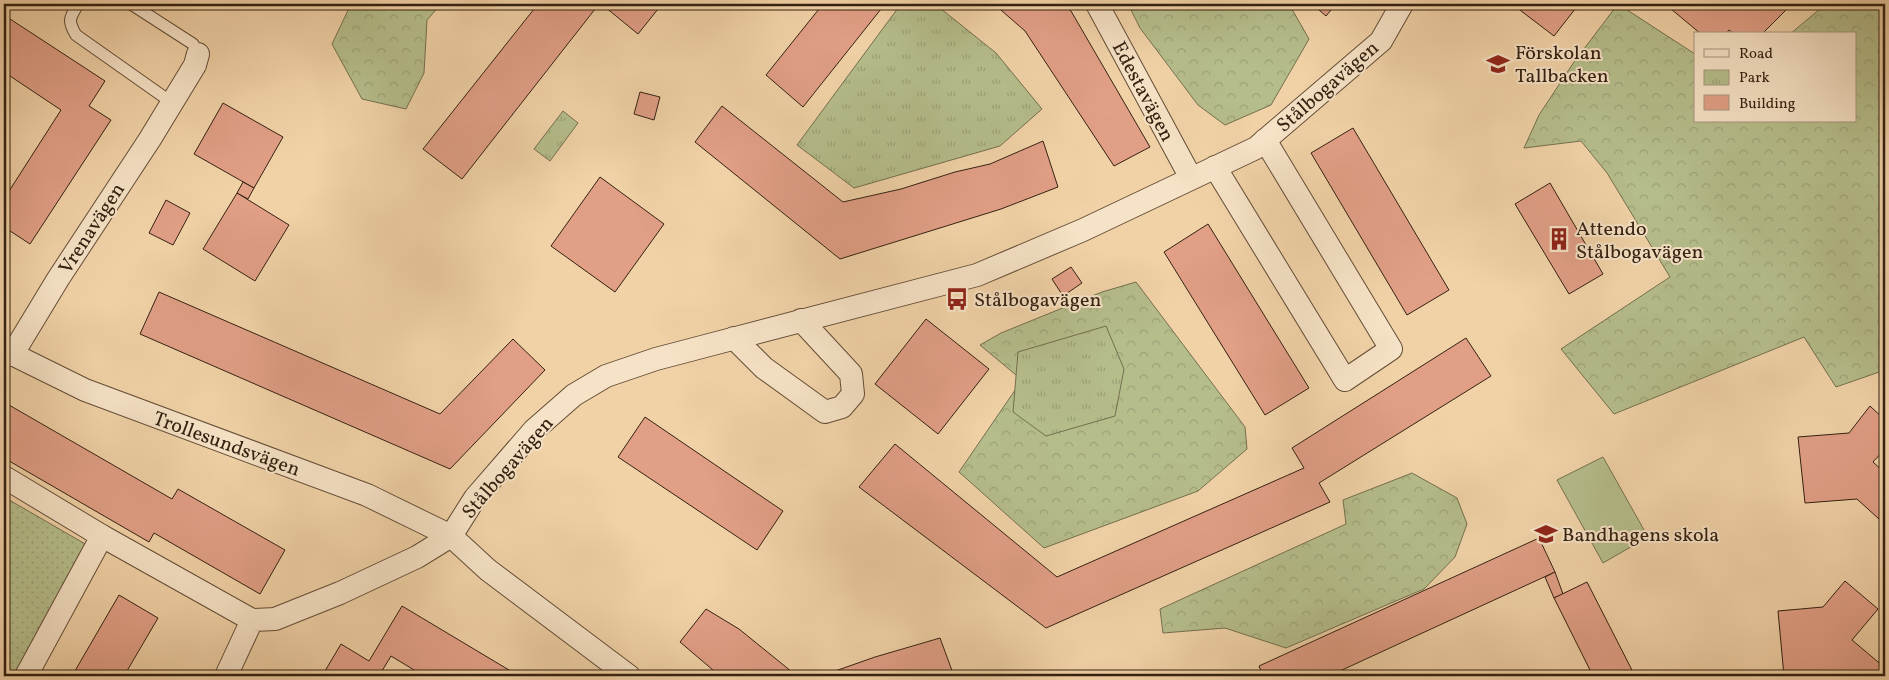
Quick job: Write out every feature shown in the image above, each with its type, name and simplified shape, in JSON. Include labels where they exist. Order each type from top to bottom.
[{"type":"street","name":"Edestavägen","points":[[1097,4],[1191,178]]},
{"type":"street","name":"Stålbogavägen","points":[[451,536],[482,490],[534,430],[574,395],[606,376],[656,359],[977,275],[1083,230],[1256,148],[1381,41],[1402,4]]},
{"type":"street","name":"Vrenavägen","points":[[8,352],[150,139],[194,65],[198,54]]},
{"type":"street","name":"Stålbogavägen","points":[[1215,167],[1346,380],[1391,349],[1265,140]]},
{"type":"street","points":[[734,338],[764,368],[824,412],[842,407],[853,394],[851,374],[802,320]]},
{"type":"street","name":"Trollesundsvägen","points":[[8,352],[85,390],[367,495],[451,536],[488,570],[629,676]]},
{"type":"street","points":[[4,477],[142,560],[252,620],[275,619],[340,593],[417,557],[451,536]]},
{"type":"street","points":[[26,676],[102,536]]},
{"type":"street","points":[[226,676],[252,620]]},
{"type":"lane","points":[[78,4],[70,15],[70,25],[76,35],[171,102]]},
{"type":"lane","name":"Vrenavägen","points":[[131,4],[193,44],[198,54]]},
{"type":"green space","points":[[351,4],[441,4],[427,20],[424,73],[406,109],[362,99],[332,44]]},
{"type":"green space","points":[[901,4],[935,4],[996,53],[1042,109],[1000,146],[854,188],[797,145]]},
{"type":"green space","points":[[1128,4],[1289,4],[1309,39],[1271,105],[1225,125],[1198,105],[1140,28]]},
{"type":"green space","points":[[1618,4],[1694,53],[1694,122],[1856,122],[1856,32],[1792,32],[1826,4],[1885,4],[1885,370],[1836,387],[1804,337],[1614,414],[1561,349],[1670,277],[1607,173],[1581,141],[1524,148],[1539,115],[1574,62]]},
{"type":"green space","points":[[563,111],[578,123],[550,161],[534,149]]},
{"type":"green space","points":[[1136,282],[1245,427],[1247,449],[1198,491],[1044,548],[959,472],[1022,380],[980,345],[1001,333],[1102,292]]},
{"type":"green space","points":[[1106,326],[1124,369],[1115,416],[1046,436],[1013,412],[1018,352]]},
{"type":"green space","points":[[1603,457],[1648,537],[1603,563],[1557,480]]},
{"type":"green space","points":[[1412,473],[1457,498],[1467,524],[1455,557],[1424,589],[1286,648],[1225,628],[1163,633],[1160,609],[1346,524],[1343,500]]},
{"type":"green space","points":[[4,497],[87,545],[17,676],[4,676]]},
{"type":"building","points":[[538,4],[599,4],[462,179],[423,149]]},
{"type":"building","points":[[608,4],[662,4],[638,34],[605,7]]},
{"type":"building","points":[[823,4],[885,4],[803,107],[766,75]]},
{"type":"building","points":[[994,4],[1062,4],[1071,11],[1150,147],[1114,166],[1025,31]]},
{"type":"building","points":[[1312,4],[1336,4],[1326,16]]},
{"type":"building","points":[[1512,4],[1579,4],[1554,36]]},
{"type":"building","points":[[1665,4],[1792,4],[1764,32],[1732,32],[1729,30],[1728,32],[1699,32]]},
{"type":"building","points":[[7,17],[105,81],[89,106],[111,120],[30,244],[4,227],[4,199],[61,110],[4,72],[4,23]]},
{"type":"building","points":[[640,92],[660,97],[654,120],[634,114]]},
{"type":"building","points":[[223,103],[283,137],[254,188],[194,154]]},
{"type":"building","points":[[722,106],[843,202],[901,189],[955,172],[990,164],[1043,141],[1058,187],[1001,209],[840,259],[695,142]]},
{"type":"building","points":[[1353,128],[1449,290],[1407,315],[1311,153]]},
{"type":"building","points":[[600,177],[664,224],[615,292],[551,246]]},
{"type":"building","points":[[243,182],[254,188],[248,199],[237,193]]},
{"type":"building","name":"Attendo Stålbogavägen","points":[[1550,183],[1603,274],[1569,294],[1515,204]]},
{"type":"building","points":[[237,193],[289,225],[255,281],[203,249]]},
{"type":"building","points":[[166,200],[190,213],[173,245],[149,233]]},
{"type":"building","points":[[1208,224],[1309,388],[1265,415],[1164,252]]},
{"type":"building","points":[[1071,267],[1082,283],[1063,296],[1052,279]]},
{"type":"building","points":[[159,292],[440,414],[513,339],[545,370],[450,469],[140,334]]},
{"type":"building","points":[[926,319],[989,369],[938,434],[875,384]]},
{"type":"building","points":[[1466,338],[1491,376],[1319,483],[1330,502],[1046,628],[859,487],[895,444],[1057,577],[1304,468],[1292,448]]},
{"type":"building","points":[[9,405],[172,499],[178,489],[285,550],[260,594],[154,533],[149,542],[4,458],[4,415]]},
{"type":"building","points":[[1870,406],[1885,420],[1885,449],[1873,462],[1885,473],[1885,514],[1879,519],[1857,499],[1805,503],[1798,437],[1849,433]]},
{"type":"building","points":[[645,417],[783,511],[757,550],[618,457]]},
{"type":"building","points":[[1539,538],[1555,572],[1329,676],[1263,676],[1259,666]]},
{"type":"building","points":[[1555,572],[1563,594],[1554,598],[1545,577]]},
{"type":"building","points":[[1845,581],[1878,609],[1852,640],[1884,667],[1876,676],[1784,676],[1778,611],[1823,607]]},
{"type":"building","points":[[1587,582],[1635,676],[1593,676],[1554,598]]},
{"type":"building","points":[[119,595],[158,618],[124,676],[72,676]]},
{"type":"building","points":[[402,606],[519,676],[424,676],[391,656],[379,676],[322,676],[341,644],[369,661]]},
{"type":"building","points":[[706,609],[739,629],[797,676],[720,676],[680,642]]},
{"type":"building","points":[[940,638],[954,676],[821,676],[875,657]]},
{"type":"place","name":"Förskolan Tallbacken","points":[[1498,64]]},
{"type":"place","name":"Attendo Stålbogavägen","points":[[1559,239]]},
{"type":"place","name":"Stålbogavägen","points":[[957,299]]},
{"type":"place","name":"Bandhagens skola","points":[[1546,534]]}]
